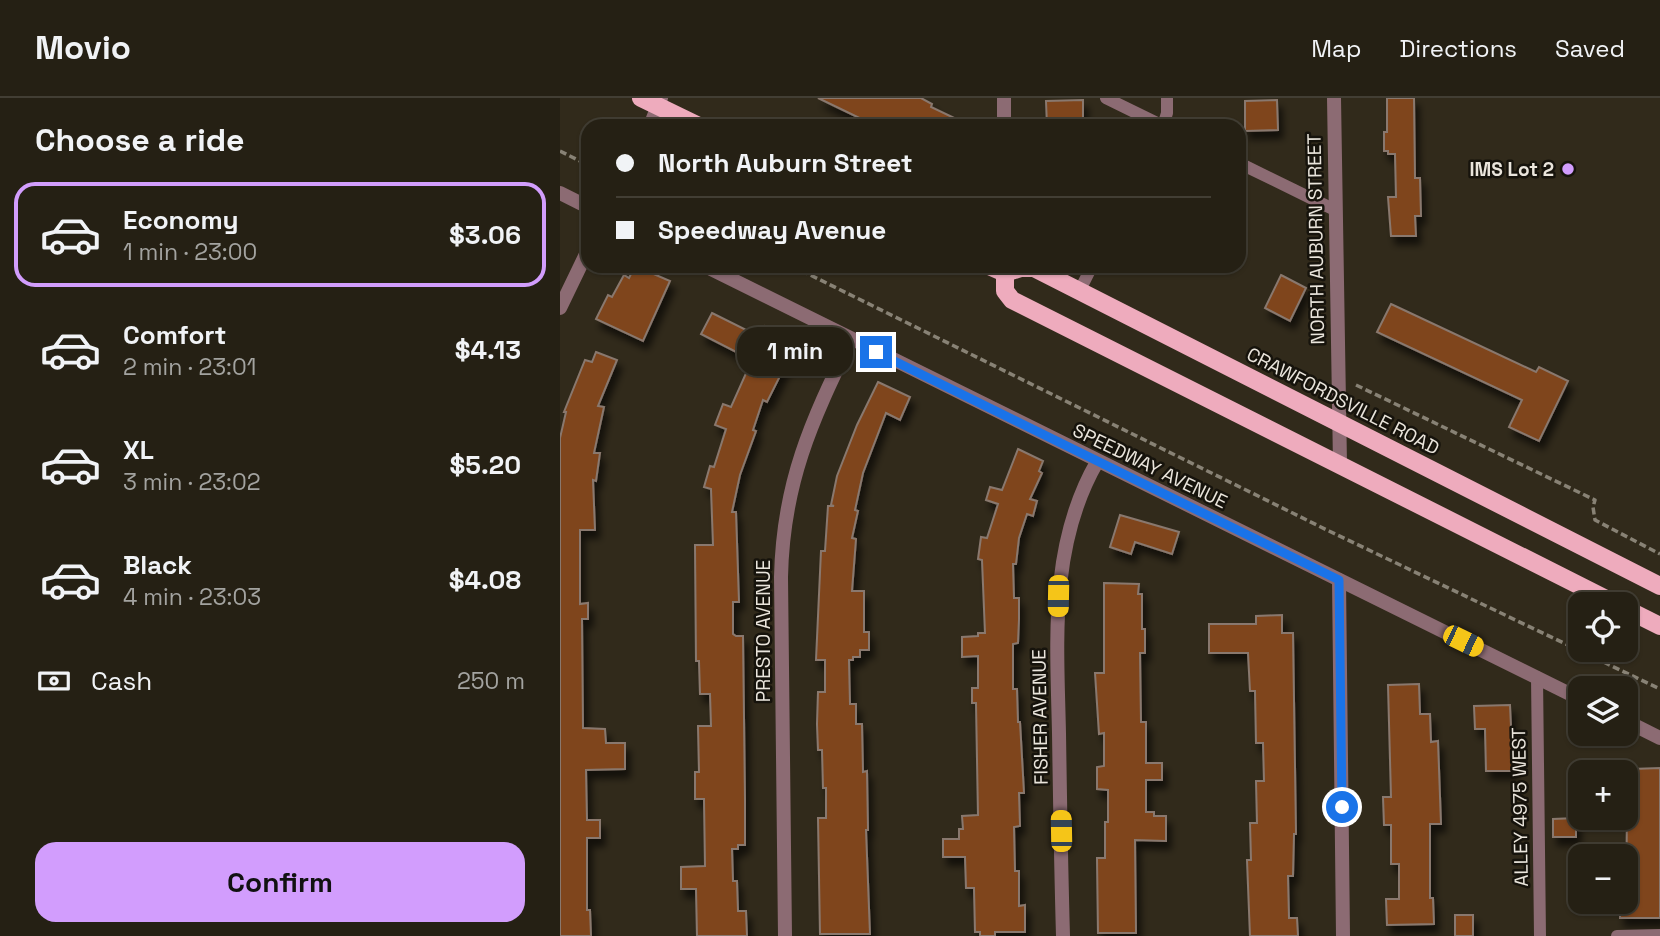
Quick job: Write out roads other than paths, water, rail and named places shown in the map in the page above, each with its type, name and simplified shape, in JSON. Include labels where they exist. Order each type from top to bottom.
[{"type":"main road","points":[[641,98],[660,102],[688,119]]},
{"type":"main road","name":"CRAWFORDSVILLE ROAD","points":[[1000,273],[1005,290],[1012,300],[1592,592]]},
{"type":"main road","name":"CRAWFORDSVILLE ROAD","points":[[1043,273],[1660,586]]},
{"type":"main road","points":[[1638,614],[1660,626]]},
{"type":"street","points":[[1004,98],[1004,119]]},
{"type":"street","name":"NORTH AUBURN STREET","points":[[1334,98],[1340,464]]},
{"type":"street","points":[[653,119],[660,102]]},
{"type":"street","points":[[560,193],[581,204]]},
{"type":"street","points":[[560,308],[581,264]]},
{"type":"street","name":"SPEEDWAY AVENUE","points":[[719,273],[1568,693]]},
{"type":"street","name":"PRESTO AVENUE","points":[[785,936],[781,577],[783,536],[792,485],[808,433],[851,340]]},
{"type":"street","name":"FISHER AVENUE","points":[[1063,936],[1058,596],[1070,530],[1085,486],[1097,462]]},
{"type":"street","points":[[1339,580],[1343,936]]},
{"type":"street","points":[[1638,727],[1660,738]]},
{"type":"lane","points":[[1106,98],[1149,119]]},
{"type":"lane","points":[[1165,119],[1167,98]]},
{"type":"lane","points":[[1246,166],[1335,210]]},
{"type":"lane","points":[[1079,292],[1089,273]]},
{"type":"lane","name":"ALLEY 4975 WEST","points":[[1538,677],[1540,936]]},
{"type":"lane","points":[[1617,936],[1660,935]]},
{"type":"place","name":"IMS Lot 2","points":[[1568,169]]}]
